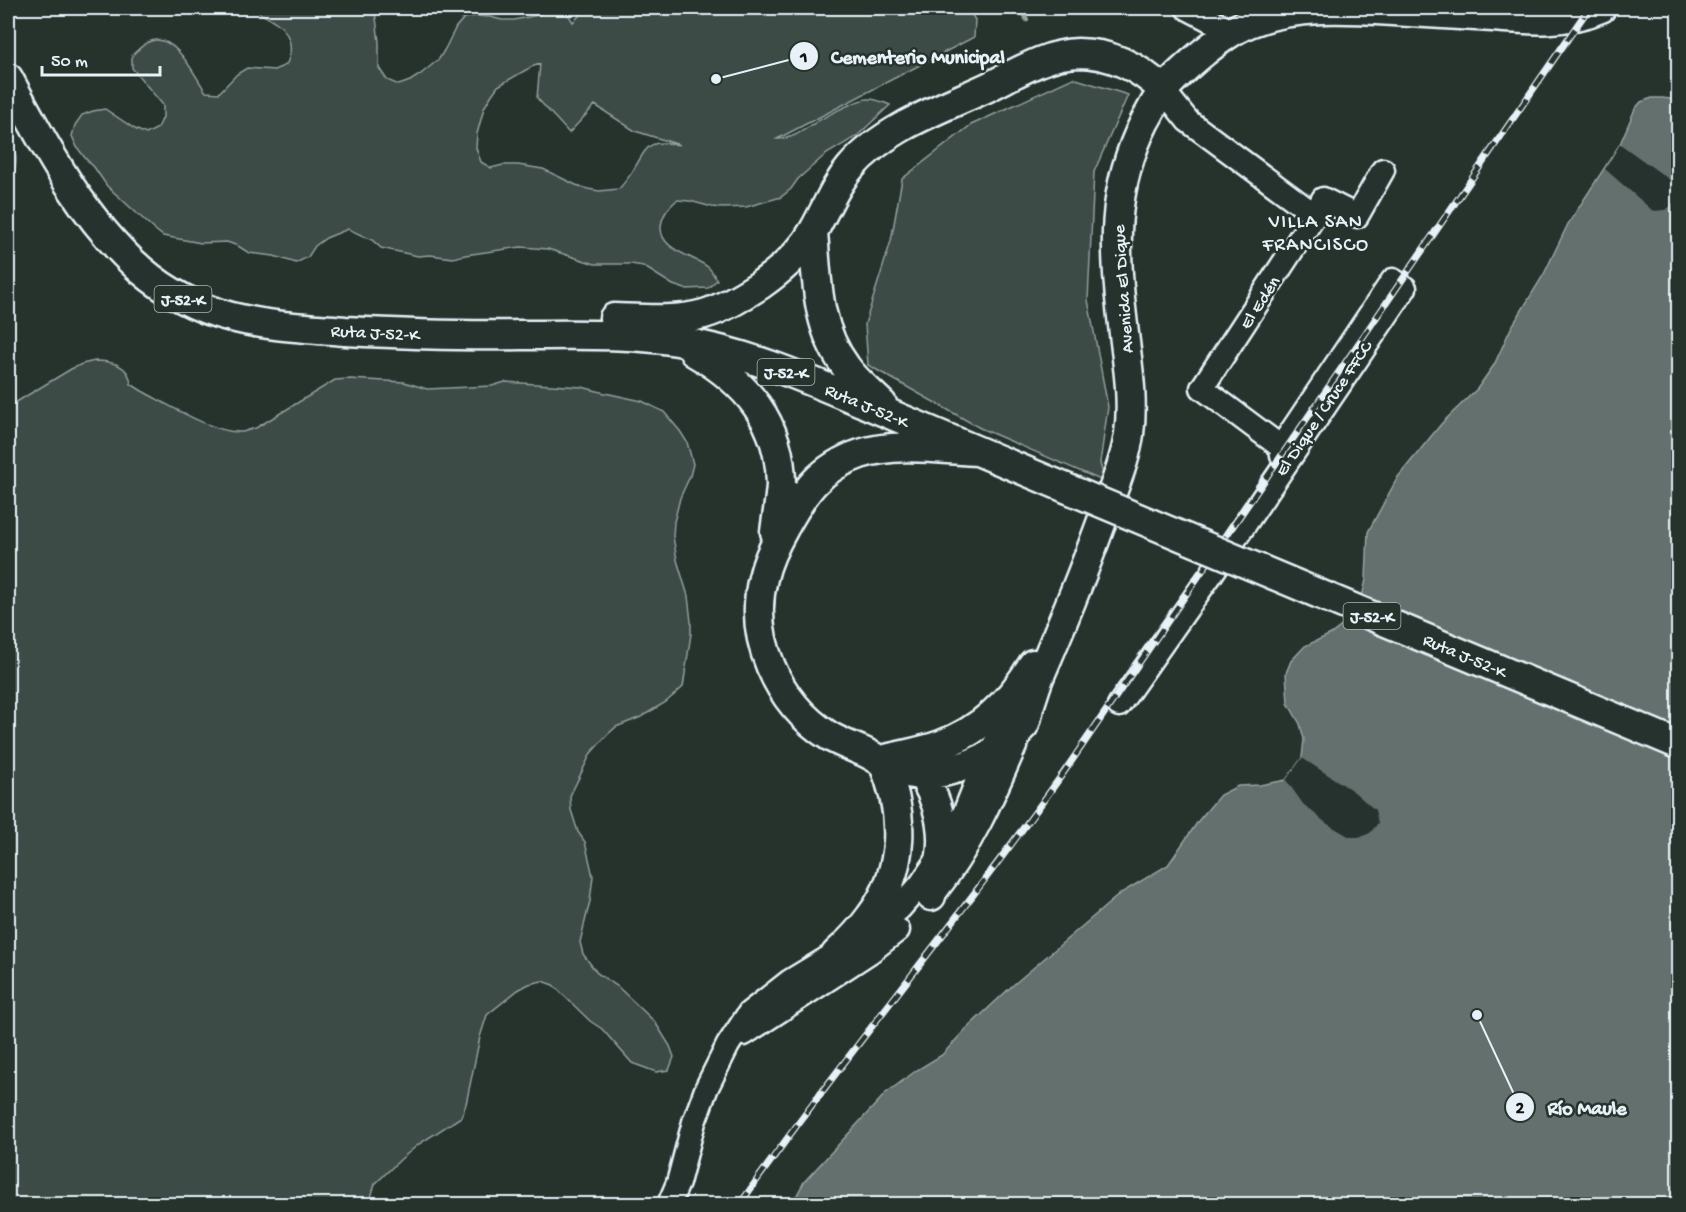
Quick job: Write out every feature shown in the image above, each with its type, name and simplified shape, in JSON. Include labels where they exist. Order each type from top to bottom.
[{"type":"main road","name":"Avenida El Dique","points":[[1023,726],[1037,682],[1068,609],[1125,458],[1129,439],[1131,387],[1118,278],[1117,212],[1130,155],[1163,90],[1199,56],[1231,31],[1265,18],[1322,8],[1537,20],[1575,16],[1601,8]]},
{"type":"main road","points":[[412,334],[510,321],[567,318],[674,318],[703,314],[723,306],[761,284],[791,258],[813,232],[834,190],[851,168],[865,153],[886,137],[909,124],[1047,58],[1078,54],[1110,57],[1138,70],[1163,90]]},
{"type":"main road","name":"Ruta J-52-K","points":[[8,78],[48,150],[93,219],[141,270],[162,286],[202,308],[246,322],[321,329],[412,334],[615,335],[674,340],[741,355],[823,386],[1678,744]]},
{"type":"main road","points":[[813,232],[819,301],[828,336],[846,367],[894,416]]},
{"type":"main road","points":[[674,340],[738,382],[759,408],[766,422],[777,453],[781,485],[774,546]]},
{"type":"main road","points":[[977,451],[888,448],[858,455],[828,470],[803,494],[774,546],[763,575],[759,611],[760,630],[770,664],[787,696],[813,724],[845,744],[903,763],[945,771],[987,756],[1023,726]]},
{"type":"main road","points":[[836,954],[872,916],[885,893],[894,868],[899,831],[898,813],[889,777],[903,763],[924,751],[957,738],[1001,708],[1024,679],[1068,609]]},
{"type":"main road","points":[[903,763],[930,789],[940,820],[942,844],[932,896]]},
{"type":"street","points":[[1187,8],[1231,31]]},
{"type":"street","points":[[1163,90],[1188,121],[1316,215],[1323,199],[1357,216],[1383,170]]},
{"type":"street","name":"El Edén","points":[[1284,453],[1202,388],[1316,215]]},
{"type":"street","name":"El Dique / Cruce FFCC","points":[[1119,705],[1212,573],[1284,453],[1393,280],[1405,288],[1284,453]]},
{"type":"street","points":[[669,1204],[678,1183],[694,1122],[707,1087],[728,1045],[749,1013],[790,981],[874,930],[900,908],[921,884],[940,856],[965,811],[987,756],[1025,696],[1037,682]]},
{"type":"street","points":[[728,1045],[870,952],[906,922],[932,896],[959,860],[982,820],[1023,726]]},
{"type":"shaded area","points":[[253,8],[373,8],[379,42],[379,68],[387,80],[399,85],[421,74],[439,59],[456,27],[464,18],[476,16],[514,20],[556,9],[568,14],[573,22],[587,8],[968,8],[975,20],[974,37],[777,139],[796,134],[848,105],[862,100],[873,99],[890,105],[857,136],[825,155],[781,197],[746,207],[724,208],[677,200],[663,219],[662,235],[666,242],[679,252],[709,268],[717,280],[708,288],[685,289],[673,285],[643,266],[595,264],[548,249],[521,247],[453,258],[418,256],[381,248],[372,240],[348,229],[326,238],[315,246],[308,257],[296,263],[274,256],[249,253],[227,242],[201,243],[163,236],[107,186],[77,147],[72,136],[75,125],[82,115],[105,109],[146,134],[158,128],[163,117],[163,105],[132,68],[132,55],[151,41],[160,40],[169,43],[184,58],[206,92],[219,93],[237,74],[247,68],[274,70],[286,65],[290,54],[288,37],[282,27]],"holes":[[[540,64],[537,98],[569,133],[595,105],[635,131],[680,145],[662,143],[651,145],[619,189],[599,191],[576,185],[543,169],[518,165],[491,168],[481,162],[476,148],[477,134],[484,108],[498,86]]]},
{"type":"shaded area","points":[[1073,78],[1128,95],[1094,172],[1088,300],[1108,407],[1100,463],[1105,482],[980,428],[868,365],[865,324],[891,241],[902,179],[971,125]]},
{"type":"shaded area","points":[[1652,98],[1678,100],[1678,1204],[792,1204],[804,1182],[886,1093],[942,1055],[1012,986],[1121,893],[1168,865],[1199,820],[1220,795],[1238,786],[1286,780],[1302,758],[1304,739],[1300,724],[1288,703],[1286,673],[1291,661],[1305,646],[1331,634],[1352,618],[1361,601],[1366,580],[1368,532],[1398,477],[1442,423],[1477,389],[1494,365],[1511,328],[1544,274],[1568,224],[1620,144],[1635,109],[1641,102]]},
{"type":"shaded area","points":[[8,129],[16,163],[15,170],[8,180]]},
{"type":"shaded area","points":[[95,361],[118,365],[128,374],[131,384],[142,391],[191,417],[231,431],[242,432],[256,428],[335,380],[349,379],[404,382],[427,389],[492,386],[505,382],[582,387],[642,401],[664,412],[680,431],[687,442],[693,464],[680,498],[673,536],[677,560],[688,596],[691,622],[683,687],[666,702],[641,717],[616,727],[607,735],[591,753],[570,796],[571,810],[578,832],[585,842],[593,876],[590,901],[580,942],[583,954],[597,973],[617,986],[655,1022],[674,1057],[669,1070],[656,1072],[632,1063],[602,1029],[590,1021],[553,985],[542,981],[518,990],[487,1015],[461,1117],[419,1144],[401,1159],[375,1184],[369,1204],[8,1204],[8,407],[71,369]]},
{"type":"pier","points":[[1620,144],[1670,180],[1674,189],[1674,201],[1670,207],[1653,211],[1605,169]]},
{"type":"pier","points":[[1302,758],[1353,791],[1375,810],[1378,823],[1370,833],[1361,837],[1350,837],[1326,823],[1303,804],[1286,780]]},
{"type":"waterway","points":[[1020,8],[1027,20]]},
{"type":"railway","points":[[740,1204],[819,1095],[984,881],[1064,772],[1589,8]]},
{"type":"place","name":"Cementerio Municipal","points":[[716,79]]},
{"type":"place","name":"Río Maule","points":[[1477,1015]]},
{"type":"district","name":"VILLA SAN FRANCISCO","points":[[1316,232]]}]
